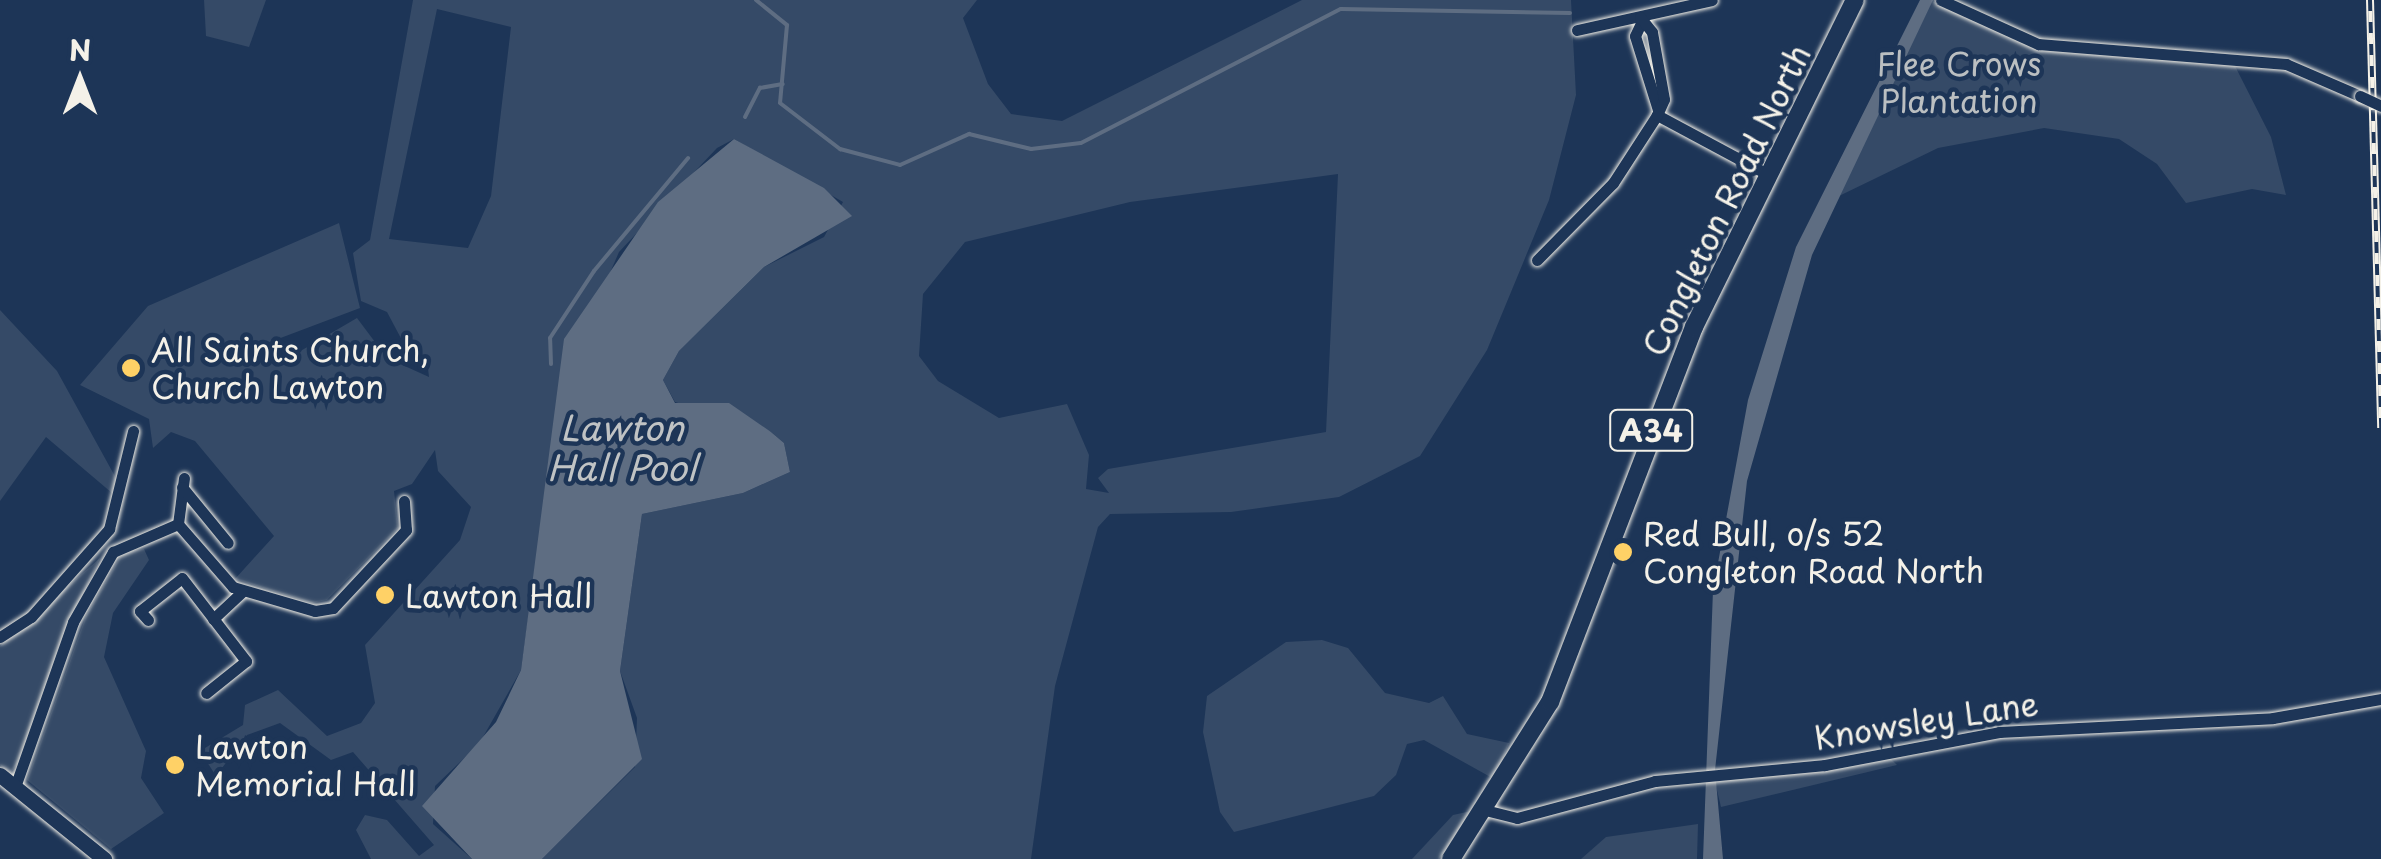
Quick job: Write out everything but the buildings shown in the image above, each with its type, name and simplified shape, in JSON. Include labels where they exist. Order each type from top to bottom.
[{"type":"highway","name":"Congleton Road North","points":[[1451,859],[1484,810],[1572,656],[1655,422],[1855,0]]},
{"type":"main road","points":[[0,776],[104,859]]},
{"type":"street","points":[[1577,30],[1640,20],[1712,0]]},
{"type":"street","points":[[1941,0],[2012,38],[2286,64],[2381,106]]},
{"type":"street","points":[[1537,260],[1613,184],[1658,113],[1652,32],[1640,20]]},
{"type":"street","points":[[1658,113],[1769,176]]},
{"type":"street","points":[[0,637],[94,550],[120,504],[133,431]]},
{"type":"street","points":[[94,550],[114,552],[160,537],[178,524],[183,483],[228,543]]},
{"type":"street","points":[[178,524],[244,591],[333,608],[406,530],[404,502]]},
{"type":"street","points":[[15,787],[73,622],[114,552]]},
{"type":"street","points":[[148,620],[140,610],[182,578],[246,661],[206,693]]},
{"type":"street","points":[[214,619],[244,591]]},
{"type":"street","name":"Knowsley Lane","points":[[1484,810],[1517,818],[1572,798],[1998,732],[2273,718],[2381,699]]},
{"type":"green space","points":[[204,0],[266,0],[249,47],[206,36]]},
{"type":"green space","points":[[413,0],[977,0],[963,18],[988,84],[1011,114],[1062,121],[1302,0],[1571,0],[1576,95],[1549,200],[1487,350],[1420,456],[1339,497],[1231,512],[1110,514],[1098,527],[1055,686],[1031,859],[542,859],[635,767],[637,718],[620,671],[642,514],[743,493],[790,472],[784,443],[771,432],[675,402],[663,380],[679,351],[764,267],[824,237],[843,202],[734,139],[717,148],[619,252],[560,388],[521,670],[479,744],[435,786],[433,824],[472,859],[371,859],[356,830],[365,815],[387,820],[419,856],[434,845],[353,752],[331,760],[280,723],[247,735],[216,776],[200,751],[243,725],[245,705],[278,690],[327,736],[361,723],[375,703],[365,645],[460,540],[471,507],[438,471],[435,450],[412,484],[394,491],[398,528],[327,600],[312,603],[235,579],[274,536],[195,441],[171,432],[153,448],[149,419],[80,385],[148,306],[339,223],[360,308],[241,353],[243,363],[297,353],[357,318],[387,358],[429,377],[427,360],[404,344],[387,312],[361,301],[353,253],[370,240]],"holes":[[[437,9],[511,27],[491,196],[468,248],[389,239]],[[1338,174],[1326,432],[1108,469],[1098,478],[1109,493],[1086,489],[1089,455],[1067,404],[999,418],[938,381],[919,356],[923,294],[965,242],[1130,202]]]},
{"type":"green space","name":"Flee Crows Plantation","points":[[1932,1],[2038,49],[2235,66],[2271,137],[2286,195],[2252,189],[2186,203],[2157,164],[2119,139],[2044,128],[1938,148],[1839,196]]},
{"type":"green space","points":[[0,310],[57,371],[117,480],[112,493],[46,437],[0,501]]},
{"type":"green space","points":[[144,549],[149,560],[113,613],[104,657],[146,751],[141,778],[164,813],[111,849],[27,780],[86,616],[123,552]]},
{"type":"green space","points":[[100,558],[58,648],[23,757],[10,773],[0,765],[0,646]]},
{"type":"green space","points":[[1322,640],[1348,648],[1385,693],[1429,703],[1443,696],[1467,734],[1509,743],[1494,779],[1424,740],[1407,744],[1396,775],[1374,796],[1234,832],[1220,812],[1203,732],[1207,696],[1286,642]]},
{"type":"green space","points":[[1890,758],[1897,765],[1721,807],[1715,782]]},
{"type":"green space","points":[[1471,811],[1439,859],[1412,859],[1453,815]]},
{"type":"green space","points":[[1698,824],[1697,859],[1581,859],[1606,837]]},
{"type":"water","points":[[1920,0],[1933,0],[1812,255],[1747,481],[1715,770],[1723,859],[1703,859],[1713,590],[1748,400],[1796,247]]},
{"type":"water","name":"Lawton Hall Pool","points":[[734,139],[824,188],[852,216],[764,267],[679,351],[663,380],[675,403],[729,403],[771,432],[784,443],[790,472],[743,493],[642,514],[620,671],[642,759],[542,859],[472,859],[422,806],[496,722],[521,670],[564,339],[658,202]]},
{"type":"waterway","points":[[756,0],[787,25],[780,103],[840,149],[900,165],[969,134],[1031,149],[1081,143],[1341,9],[1570,13]]},
{"type":"waterway","points":[[745,117],[760,88],[783,84]]},
{"type":"waterway","points":[[551,364],[550,338],[594,271],[688,158]]},
{"type":"railway","points":[[2370,0],[2381,428]]},
{"type":"place","name":"All Saints Church, Church Lawton","points":[[131,368]]},
{"type":"place","name":"Red Bull, o/s 52 Congleton Road North","points":[[1623,552]]},
{"type":"place","name":"Lawton Hall","points":[[385,595]]},
{"type":"place","name":"Lawton Memorial Hall","points":[[175,765]]}]
